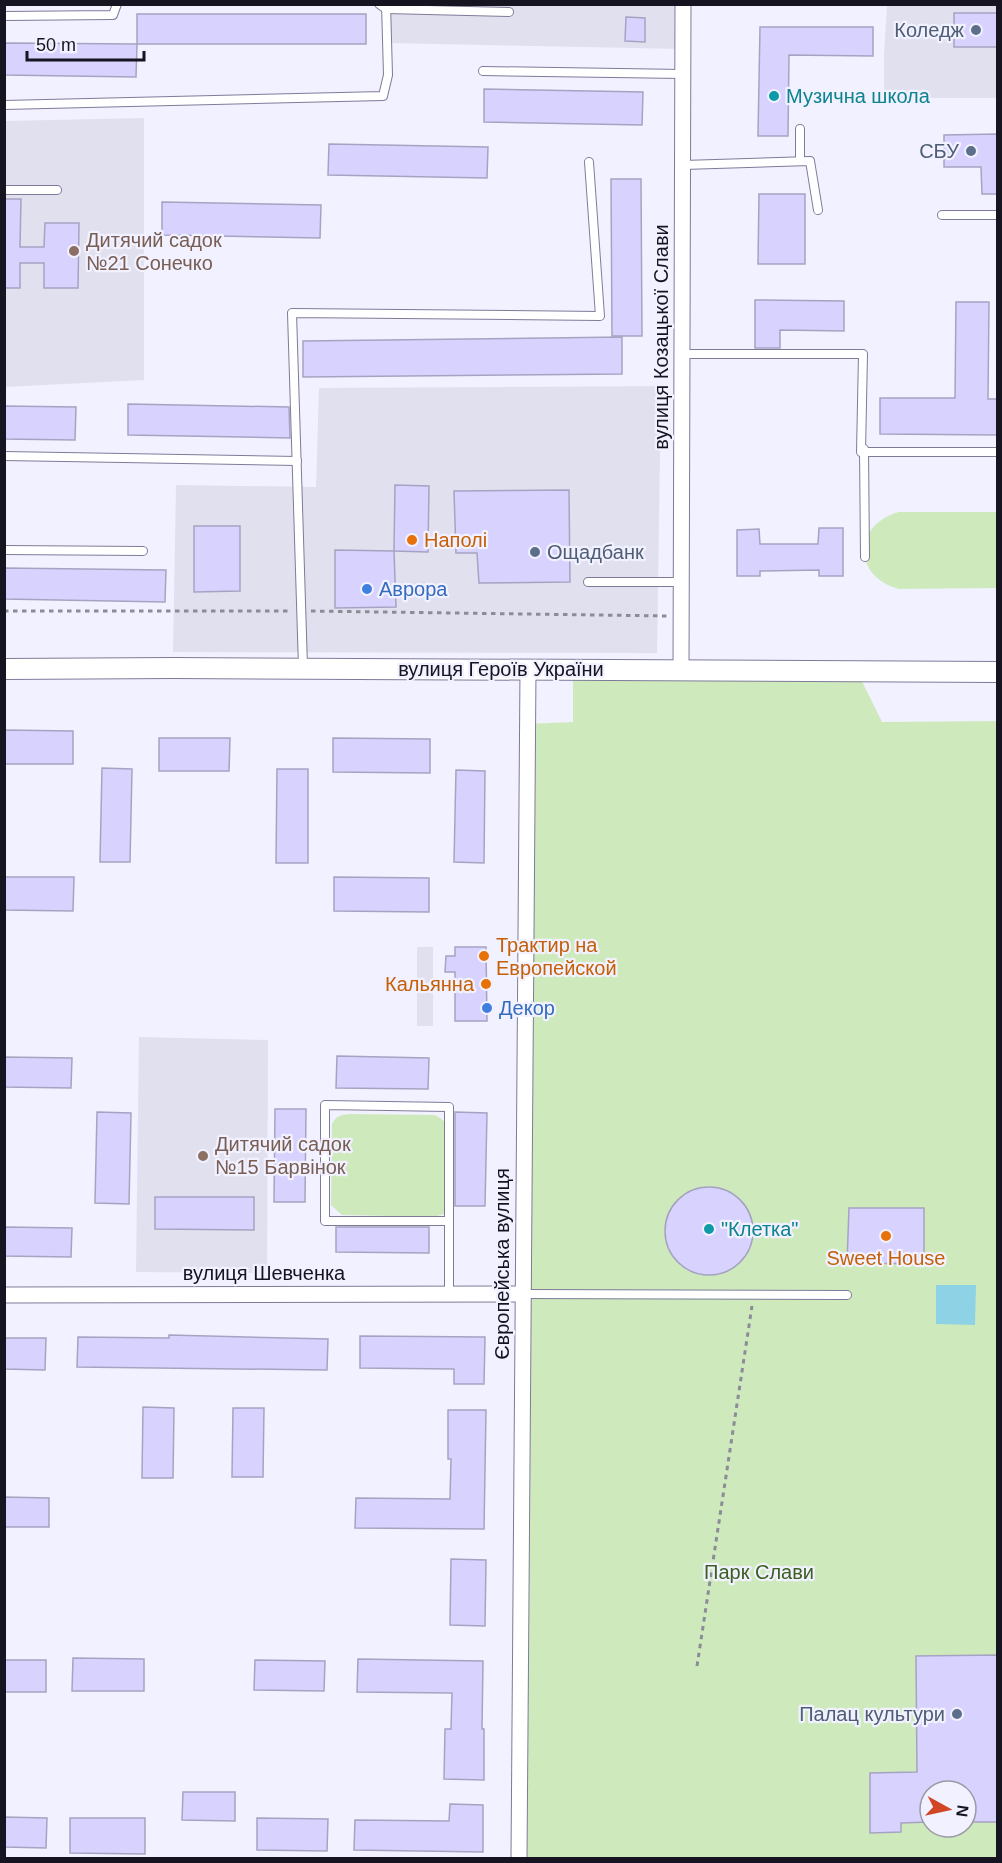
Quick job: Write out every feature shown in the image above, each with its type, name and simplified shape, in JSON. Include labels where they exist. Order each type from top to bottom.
[{"type":"street","name":"вулиця Козацької Слави","points":[[681,670],[683,4]]},
{"type":"street","name":"вулиця Героїв України","points":[[4,669],[998,672]]},
{"type":"street","name":"Європейська вулиця","points":[[519,1858],[528,670]]},
{"type":"street","name":"вулиця Шевченка","points":[[4,1295],[523,1294]]},
{"type":"lane","points":[[4,16],[112,15],[117,4]]},
{"type":"lane","points":[[4,105],[383,96],[387,75],[384,6],[509,12]]},
{"type":"lane","points":[[483,71],[683,74]]},
{"type":"lane","points":[[800,129],[800,161]]},
{"type":"lane","points":[[683,165],[810,161],[818,210]]},
{"type":"lane","points":[[303,669],[292,313],[600,316],[589,162]]},
{"type":"lane","points":[[4,190],[57,190]]},
{"type":"lane","points":[[942,214],[998,215]]},
{"type":"lane","points":[[683,354],[863,354]]},
{"type":"lane","points":[[863,354],[861,452],[998,452]]},
{"type":"lane","points":[[863,354],[865,557]]},
{"type":"lane","points":[[4,456],[297,461]]},
{"type":"lane","points":[[4,550],[142,551]]},
{"type":"lane","points":[[588,582],[681,582]]},
{"type":"lane","points":[[449,1221],[325,1221],[325,1106],[449,1107],[449,1221],[449,1294]]},
{"type":"lane","points":[[523,1294],[847,1295]]},
{"type":"path","points":[[4,611],[295,611]]},
{"type":"path","points":[[307,611],[681,616]]},
{"type":"path","points":[[698,1666],[753,1294]]},
{"type":"shaded area","points":[[386,5],[682,5],[682,49],[389,43]]},
{"type":"shaded area","points":[[887,5],[997,5],[997,98],[884,98]]},
{"type":"shaded area","name":"Дитячий садок №21 Сонечко","points":[[144,118],[144,380],[5,387],[4,121]]},
{"type":"shaded area","points":[[661,386],[657,653],[173,652],[176,485],[316,487],[319,388]]},
{"type":"shaded area","points":[[417,947],[433,947],[433,1026],[417,1026]]},
{"type":"shaded area","name":"Дитячий садок №15 Барвінок","points":[[139,1037],[268,1040],[267,1273],[136,1272]]},
{"type":"green space","points":[[899,512],[997,512],[997,588],[899,589],[884,583],[873,574],[866,563],[864,551],[866,539],[873,528],[884,519]]},
{"type":"green space","name":"Парк Слави","points":[[573,670],[857,671],[882,722],[997,721],[997,1858],[519,1858],[527,724],[573,722]]},
{"type":"green space","points":[[349,1114],[434,1115],[443,1121],[446,1126],[444,1214],[434,1217],[342,1215],[331,1205],[332,1124],[339,1116]]},
{"type":"water","points":[[936,1285],[976,1285],[975,1325],[936,1324]]},
{"type":"building","name":"Коледж","points":[[954,13],[998,13],[998,47],[954,47]]},
{"type":"building","points":[[137,14],[366,14],[366,44],[137,44]]},
{"type":"building","points":[[626,17],[645,18],[645,42],[625,41]]},
{"type":"building","name":"Музична школа","points":[[760,27],[873,27],[873,56],[789,55],[788,136],[758,136]]},
{"type":"building","points":[[4,43],[137,44],[136,77],[4,75]]},
{"type":"building","points":[[484,89],[643,92],[642,125],[484,122]]},
{"type":"building","name":"СБУ","points":[[998,134],[998,194],[982,194],[981,167],[944,167],[944,135]]},
{"type":"building","points":[[329,144],[488,147],[487,178],[328,175]]},
{"type":"building","points":[[611,179],[641,179],[642,336],[612,336]]},
{"type":"building","points":[[759,194],[805,194],[805,264],[758,264]]},
{"type":"building","points":[[4,199],[21,199],[20,247],[44,247],[45,223],[79,223],[78,288],[44,288],[44,263],[20,263],[20,288],[4,288]]},
{"type":"building","points":[[162,202],[321,205],[320,238],[162,235]]},
{"type":"building","points":[[755,300],[844,301],[844,331],[780,330],[780,348],[755,348]]},
{"type":"building","points":[[956,302],[989,302],[988,399],[998,399],[998,435],[880,434],[880,398],[955,398]]},
{"type":"building","points":[[622,337],[622,374],[303,377],[303,341]]},
{"type":"building","points":[[128,404],[289,407],[290,438],[128,435]]},
{"type":"building","points":[[4,406],[76,407],[75,440],[4,439]]},
{"type":"building","points":[[395,485],[429,486],[428,552],[394,551]]},
{"type":"building","points":[[569,490],[570,582],[479,583],[477,553],[456,553],[454,491]]},
{"type":"building","points":[[194,526],[240,526],[240,591],[194,592]]},
{"type":"building","points":[[819,528],[843,528],[843,576],[819,576],[819,570],[760,571],[760,576],[737,576],[737,530],[759,529],[760,544],[818,544]]},
{"type":"building","points":[[335,550],[394,551],[396,607],[335,608]]},
{"type":"building","points":[[4,568],[166,570],[165,602],[4,599]]},
{"type":"building","points":[[4,730],[73,731],[73,764],[4,764]]},
{"type":"building","points":[[159,738],[230,738],[229,771],[159,771]]},
{"type":"building","points":[[333,738],[430,739],[430,773],[333,772]]},
{"type":"building","points":[[102,768],[132,769],[130,862],[100,862]]},
{"type":"building","points":[[277,769],[308,769],[308,863],[276,863]]},
{"type":"building","points":[[456,770],[485,771],[484,863],[454,862]]},
{"type":"building","points":[[4,877],[74,877],[73,911],[4,910]]},
{"type":"building","points":[[334,877],[429,878],[429,912],[334,911]]},
{"type":"building","points":[[455,947],[486,947],[487,1021],[455,1021],[455,972],[445,972],[446,956],[455,956]]},
{"type":"building","points":[[337,1056],[429,1058],[428,1089],[336,1088]]},
{"type":"building","points":[[4,1057],[72,1058],[71,1088],[4,1087]]},
{"type":"building","points":[[275,1109],[306,1109],[305,1202],[274,1202]]},
{"type":"building","points":[[97,1112],[131,1113],[129,1204],[95,1203]]},
{"type":"building","points":[[455,1112],[487,1113],[485,1206],[455,1206]]},
{"type":"building","name":"\"Клетка\"","points":[[709,1187],[734,1194],[746,1206],[753,1231],[746,1256],[734,1268],[709,1275],[684,1268],[672,1256],[665,1231],[672,1206],[684,1194]]},
{"type":"building","points":[[155,1197],[254,1197],[254,1230],[155,1229]]},
{"type":"building","name":"Sweet House","points":[[849,1208],[924,1208],[924,1264],[847,1263]]},
{"type":"building","points":[[4,1227],[72,1228],[71,1257],[4,1256]]},
{"type":"building","points":[[336,1227],[429,1227],[429,1253],[336,1252]]},
{"type":"building","points":[[169,1335],[328,1339],[327,1370],[77,1367],[78,1337],[169,1338]]},
{"type":"building","points":[[360,1336],[485,1337],[484,1384],[454,1384],[454,1369],[360,1368]]},
{"type":"building","points":[[4,1338],[46,1338],[45,1370],[4,1369]]},
{"type":"building","points":[[143,1407],[174,1408],[173,1478],[142,1478]]},
{"type":"building","points":[[233,1408],[264,1408],[263,1477],[232,1477]]},
{"type":"building","points":[[448,1410],[486,1410],[484,1529],[355,1528],[356,1498],[450,1499],[451,1459],[448,1459]]},
{"type":"building","points":[[4,1497],[49,1498],[49,1527],[4,1527]]},
{"type":"building","points":[[451,1559],[486,1560],[485,1626],[450,1625]]},
{"type":"building","name":"Палац культури","points":[[997,1655],[997,1822],[978,1822],[978,1779],[918,1779],[918,1822],[901,1823],[901,1832],[870,1833],[870,1773],[917,1772],[916,1656]]},
{"type":"building","points":[[73,1658],[144,1659],[144,1691],[72,1691]]},
{"type":"building","points":[[358,1659],[483,1661],[484,1780],[444,1779],[445,1729],[451,1729],[452,1693],[357,1692]]},
{"type":"building","points":[[4,1660],[46,1660],[46,1692],[4,1692]]},
{"type":"building","points":[[255,1660],[325,1661],[324,1691],[254,1690]]},
{"type":"building","points":[[183,1792],[235,1792],[235,1821],[182,1820]]},
{"type":"building","points":[[450,1804],[483,1805],[483,1852],[354,1850],[355,1820],[449,1821]]},
{"type":"building","points":[[4,1817],[47,1818],[46,1848],[4,1847]]},
{"type":"building","points":[[70,1818],[145,1818],[145,1854],[70,1853]]},
{"type":"building","points":[[257,1818],[328,1819],[327,1851],[257,1850]]},
{"type":"place","name":"Коледж","points":[[976,30]]},
{"type":"place","name":"Музична школа","points":[[774,96]]},
{"type":"place","name":"СБУ","points":[[971,151]]},
{"type":"place","name":"Дитячий садок №21 Сонечко","points":[[74,251]]},
{"type":"place","name":"Наполі","points":[[412,540]]},
{"type":"place","name":"Ощадбанк","points":[[535,552]]},
{"type":"place","name":"Аврора","points":[[367,589]]},
{"type":"place","name":"Трактир на Европейской","points":[[484,956]]},
{"type":"place","name":"Кальянна","points":[[486,984]]},
{"type":"place","name":"Декор","points":[[487,1008]]},
{"type":"place","name":"Дитячий садок №15 Барвінок","points":[[203,1156]]},
{"type":"place","name":"\"Клетка\"","points":[[709,1229]]},
{"type":"place","name":"Sweet House","points":[[886,1236]]},
{"type":"place","name":"Палац культури","points":[[957,1714]]}]
